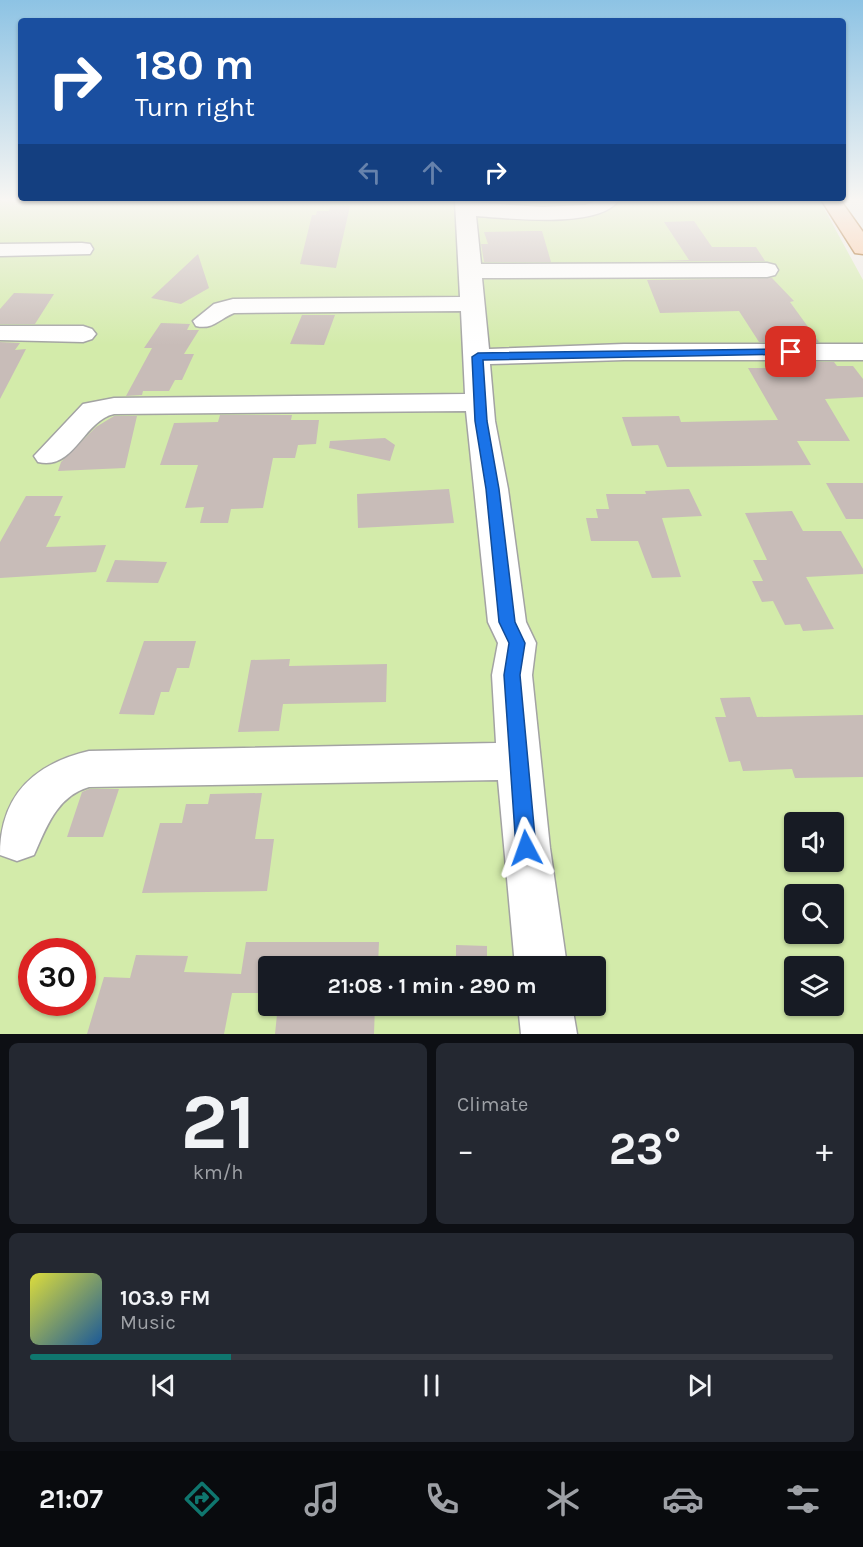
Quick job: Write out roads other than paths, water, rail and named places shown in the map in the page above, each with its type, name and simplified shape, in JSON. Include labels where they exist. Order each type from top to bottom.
[{"type":"street","points":[[0,250],[61,249]]},
{"type":"street","points":[[469,249],[481,402],[507,622],[517,643],[512,675],[526,848],[539,956]]},
{"type":"street","points":[[205,321],[222,309],[233,306],[767,270]]},
{"type":"street","points":[[212,297],[472,290]]},
{"type":"street","points":[[0,333],[83,334]]},
{"type":"street","points":[[478,357],[624,352],[863,352]]},
{"type":"street","points":[[49,456],[81,419],[93,410],[114,406],[481,402]]},
{"type":"street","points":[[17,840],[26,814],[39,795],[70,772],[89,769],[520,761]]},
{"type":"street","points":[[547,1016],[549,1034]]}]
